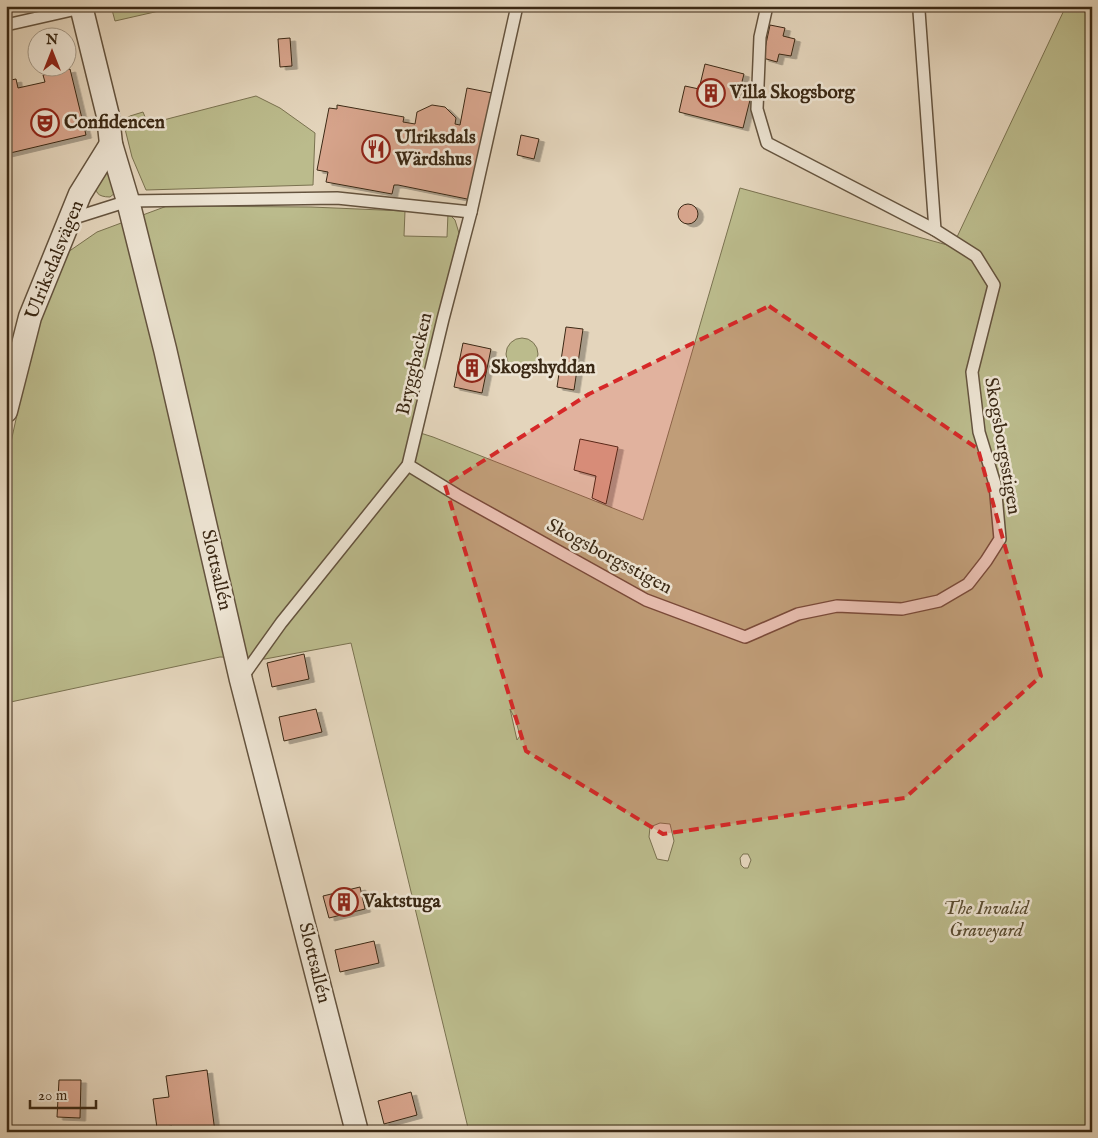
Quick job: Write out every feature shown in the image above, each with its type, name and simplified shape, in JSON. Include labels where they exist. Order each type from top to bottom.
[{"type":"street","name":"Slottsallén","points":[[81,7],[108,116],[111,144],[128,201],[164,341],[241,680],[357,1132]]},
{"type":"street","name":"Ulriksdalsvägen","points":[[6,411],[30,317],[80,194],[111,144]]},
{"type":"lane","name":"Bryggbacken","points":[[241,680],[281,622],[408,465],[471,212],[518,6]]},
{"type":"lane","name":"Skogsborgsstigen","points":[[408,465],[457,495],[646,600],[745,637],[798,614],[837,606],[902,609],[939,601],[968,584],[986,561],[1000,539],[995,484],[979,432],[972,372],[994,285],[976,256],[935,230],[767,143],[757,109],[760,36],[767,6]]},
{"type":"lane","points":[[921,6],[919,11],[935,230]]},
{"type":"lane","points":[[6,25],[81,7]]},
{"type":"lane","points":[[71,218],[128,201],[337,198],[471,212]]},
{"type":"highlighted area","points":[[769,306],[978,449],[1041,676],[905,798],[663,834],[526,751],[445,485],[589,394]]},
{"type":"green space","points":[[111,6],[181,6],[115,21]]},
{"type":"green space","name":"The Invalid Graveyard","points":[[1066,6],[1092,6],[1092,1132],[469,1132],[351,643],[265,659],[220,657],[6,703],[6,473],[11,442],[38,319],[68,252],[97,232],[167,206],[311,207],[405,211],[404,236],[447,237],[448,213],[455,220],[459,233],[411,430],[643,520],[740,188],[951,246],[957,237]],"holes":[[[510,709],[520,736],[517,740]],[[660,823],[670,824],[674,841],[668,861],[657,859],[649,837],[650,827]],[[743,854],[748,854],[751,860],[748,868],[744,868],[741,865],[740,858]]]},
{"type":"green space","points":[[256,96],[280,108],[315,133],[313,185],[146,190],[132,157],[123,121],[130,116],[143,112],[148,124]]},
{"type":"green space","points":[[109,164],[115,193],[110,197],[102,196],[96,189],[99,179]]},
{"type":"green space","points":[[522,338],[528,339],[533,343],[537,348],[537,360],[533,365],[528,369],[522,370],[516,369],[511,365],[507,360],[506,354],[507,348],[511,343],[516,339]]},
{"type":"building","points":[[770,25],[785,28],[783,36],[795,39],[791,56],[779,54],[777,62],[763,58]]},
{"type":"building","points":[[290,38],[292,66],[280,67],[278,39]]},
{"type":"building","name":"Villa Skogsborg","points":[[705,64],[744,74],[738,97],[750,100],[743,128],[679,112],[685,86],[699,89]]},
{"type":"building","name":"Confidencen","points":[[44,78],[72,78],[86,135],[6,154],[6,81],[16,79],[18,88],[45,82]]},
{"type":"building","points":[[467,88],[492,93],[472,200],[398,185],[394,185],[392,194],[326,182],[328,172],[317,170],[329,108],[337,109],[337,105],[404,117],[403,122],[415,124],[417,112],[432,105],[445,107],[456,118],[455,124],[460,125]]},
{"type":"building","points":[[521,135],[539,139],[534,159],[517,155]]},
{"type":"building","points":[[684,204],[692,204],[698,210],[698,218],[692,224],[684,224],[678,218],[678,210]]},
{"type":"building","points":[[566,327],[583,329],[574,390],[557,387]]},
{"type":"building","name":"Skogshyddan","points":[[463,343],[491,349],[482,393],[454,387]]},
{"type":"building","points":[[580,439],[618,447],[606,504],[592,498],[596,476],[574,470]]},
{"type":"building","points":[[304,654],[309,679],[272,687],[267,663]]},
{"type":"building","points":[[316,709],[322,732],[284,741],[279,717]]},
{"type":"building","name":"Vaktstuga","points":[[360,887],[365,909],[329,918],[323,896]]},
{"type":"building","points":[[374,941],[379,963],[340,972],[335,950]]},
{"type":"building","points":[[207,1070],[215,1132],[173,1132],[172,1126],[157,1128],[153,1099],[169,1097],[166,1076]]},
{"type":"building","points":[[59,1080],[81,1080],[80,1118],[57,1117]]},
{"type":"building","points":[[411,1092],[417,1115],[384,1124],[378,1101]]},
{"type":"place","name":"Villa Skogsborg","points":[[711,93]]},
{"type":"place","name":"Confidencen","points":[[45,123]]},
{"type":"place","name":"Ulriksdals Wärdshus","points":[[376,149]]},
{"type":"place","name":"Skogshyddan","points":[[472,368]]},
{"type":"place","name":"Vaktstuga","points":[[344,902]]}]
